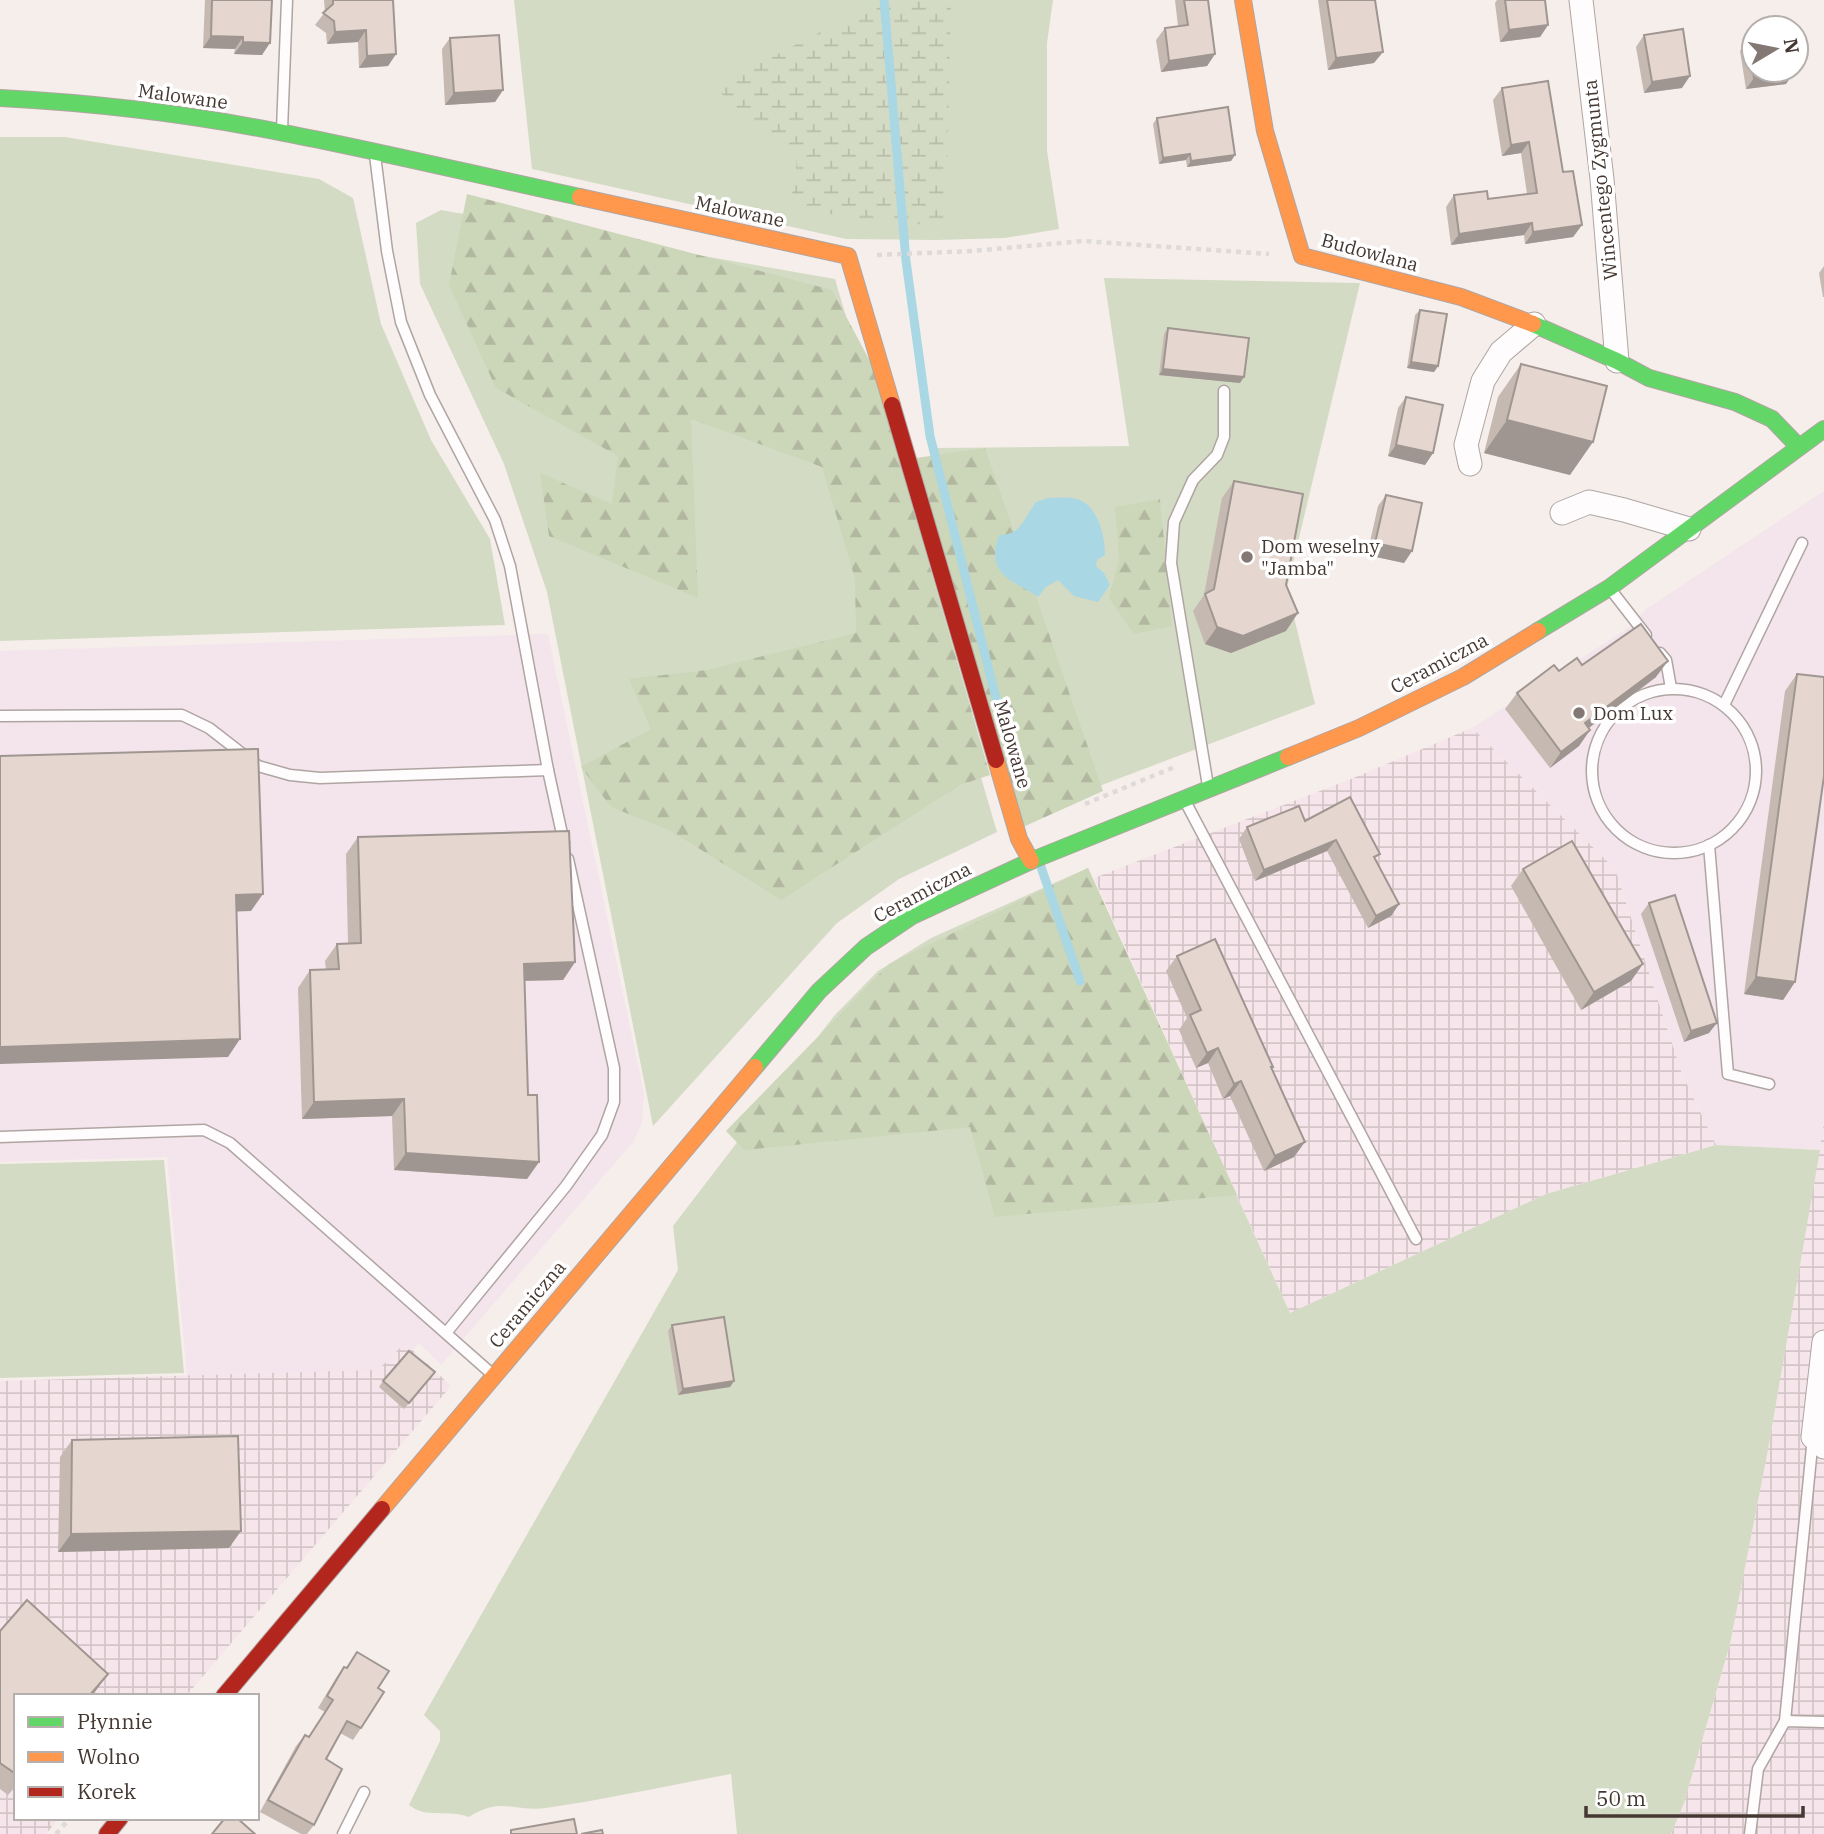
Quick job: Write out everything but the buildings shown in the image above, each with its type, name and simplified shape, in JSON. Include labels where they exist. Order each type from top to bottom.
[{"type":"street","points":[[1243,0],[1265,131],[1302,256]]},
{"type":"street","name":"Wincentego Zygmunta","points":[[1581,0],[1602,179],[1617,361]]},
{"type":"street","name":"Malowane","points":[[0,98],[56,101],[152,112],[282,132],[848,256],[1019,839],[1038,858]]},
{"type":"street","name":"Budowlana","points":[[1302,256],[1461,297],[1534,324],[1649,378],[1735,402],[1772,418],[1800,447]]},
{"type":"street","points":[[1469,464],[1466,445],[1483,381],[1501,352],[1534,324]]},
{"type":"street","name":"Ceramiczna","points":[[226,1694],[818,991],[866,947],[912,916],[1038,858],[1359,728],[1463,677],[1609,588],[1824,429]]},
{"type":"street","points":[[1562,513],[1589,502],[1689,529]]},
{"type":"street","points":[[1818,1442],[1824,1342]]},
{"type":"street","points":[[107,1834],[118,1820]]},
{"type":"lane","points":[[282,132],[287,0]]},
{"type":"lane","points":[[375,153],[387,251],[401,322],[430,395],[495,520],[510,566],[548,770],[614,1068],[614,1102],[602,1135],[566,1186],[446,1334]]},
{"type":"lane","points":[[1209,789],[1171,563],[1174,522],[1193,480],[1217,455],[1224,437],[1224,391]]},
{"type":"lane","points":[[1724,705],[1802,542]]},
{"type":"lane","points":[[1609,588],[1666,660],[1671,688]]},
{"type":"lane","points":[[1671,688],[1699,692],[1724,705],[1743,726],[1754,751],[1756,779],[1748,806],[1732,829],[1709,845],[1683,853],[1656,852],[1632,842],[1611,825],[1597,802],[1591,777],[1592,763],[1594,750],[1604,726],[1622,706],[1645,693],[1671,688]]},
{"type":"lane","points":[[0,716],[182,715],[209,728],[258,766],[290,775],[310,777],[548,770]]},
{"type":"lane","points":[[1184,799],[1416,1239]]},
{"type":"lane","points":[[1709,845],[1728,1074],[1769,1084]]},
{"type":"lane","points":[[0,1137],[204,1130],[230,1143],[494,1376]]},
{"type":"lane","points":[[1750,1834],[1758,1769],[1785,1721],[1818,1442]]},
{"type":"lane","points":[[1785,1721],[1824,1722]]},
{"type":"lane","points":[[343,1834],[364,1792]]},
{"type":"path","name":"Budowlana","points":[[894,254],[1083,242],[1302,256]]},
{"type":"path","points":[[1076,810],[1092,800],[1203,756]]},
{"type":"path","points":[[57,1834],[68,1820]]},
{"type":"shaded area","points":[[1824,491],[1824,1124],[1820,1150],[1716,1145],[1682,1074],[1615,869],[1472,728],[1630,627],[1646,609]]},
{"type":"shaded area","points":[[548,634],[644,1094],[642,1123],[633,1142],[441,1365],[419,1343],[373,1393],[189,1398],[167,1157],[0,1162],[0,651]]},
{"type":"shaded area","points":[[1472,728],[1615,869],[1682,1074],[1716,1145],[1546,1194],[1290,1313],[1094,878],[1351,779]]},
{"type":"shaded area","points":[[1824,1123],[1824,1834],[1671,1834],[1684,1803],[1730,1644],[1767,1455]]},
{"type":"shaded area","points":[[405,1343],[451,1386],[188,1694],[14,1694],[14,1820],[57,1820],[46,1834],[0,1834],[0,1381],[378,1370]]},
{"type":"green space","points":[[514,0],[1053,0],[1047,43],[1047,151],[1059,229],[1005,238],[846,239],[532,169]]},
{"type":"green space","points":[[882,0],[951,0],[946,223],[903,225],[790,208],[797,162],[714,87]]},
{"type":"green space","points":[[0,137],[65,137],[319,179],[353,198],[381,324],[431,440],[490,539],[505,625],[0,641]]},
{"type":"green space","points":[[467,194],[832,290],[871,363],[990,775],[960,785],[781,900],[671,831],[611,807],[581,767],[651,729],[629,679],[707,670],[856,633],[855,579],[822,467],[691,419],[698,598],[549,536],[540,473],[612,504],[618,456],[496,388],[449,285]]},
{"type":"green space","points":[[441,210],[835,279],[997,832],[899,879],[837,923],[653,1126],[547,592],[504,464],[420,284],[416,223]]},
{"type":"green space","points":[[1104,278],[1360,283],[1287,588],[1315,704],[1036,810],[934,448],[1129,446]]},
{"type":"green space","points":[[985,448],[1103,791],[1023,827],[916,458]]},
{"type":"green space","points":[[1160,499],[1172,626],[1134,634],[1109,598],[1119,559],[1115,507]]},
{"type":"green space","points":[[1088,868],[1290,1313],[1546,1194],[1716,1145],[1820,1150],[1767,1455],[1730,1644],[1684,1803],[1671,1834],[737,1834],[731,1774],[546,1808],[490,1807],[469,1817],[423,1812],[409,1805],[440,1741],[440,1731],[424,1715],[678,1270],[673,1226],[834,1016],[878,971],[931,938]]},
{"type":"green space","points":[[1088,868],[1237,1195],[995,1217],[970,1127],[744,1150],[726,1131],[889,964]]},
{"type":"green space","points":[[164,1160],[184,1373],[0,1378],[0,1164]]},
{"type":"water","points":[[1048,498],[1078,499],[1088,505],[1097,517],[1104,540],[1105,555],[1097,560],[1096,566],[1104,573],[1110,585],[1098,602],[1074,596],[1058,580],[1046,587],[1038,597],[1010,580],[998,567],[995,559],[999,535],[1018,529],[1036,502]]},
{"type":"waterway","points":[[884,0],[906,261],[930,436],[1007,742]]},
{"type":"waterway","points":[[1040,864],[1080,981]]},
{"type":"traffic: fast","points":[[0,98],[107,106],[214,120],[358,148],[580,197]]},
{"type":"traffic: fast","points":[[1533,324],[1649,378],[1735,402],[1772,419],[1799,447]]},
{"type":"traffic: fast","points":[[1538,631],[1609,588],[1824,429]]},
{"type":"traffic: fast","points":[[755,1067],[819,991],[866,947],[912,916],[1033,860],[1288,757]]},
{"type":"traffic: slow","points":[[1243,0],[1265,131],[1302,256],[1461,297],[1533,324]]},
{"type":"traffic: slow","points":[[580,197],[848,256],[892,405]]},
{"type":"traffic: slow","points":[[1288,757],[1359,728],[1463,677],[1538,631]]},
{"type":"traffic: slow","points":[[996,760],[1019,839],[1031,861]]},
{"type":"traffic: slow","points":[[382,1509],[755,1067]]},
{"type":"traffic: jam","points":[[892,405],[996,760]]},
{"type":"traffic: jam","points":[[226,1694],[382,1509]]},
{"type":"traffic: jam","points":[[107,1834],[118,1820]]},
{"type":"place","name":"Dom weselny \"Jamba\"","points":[[1247,557]]},
{"type":"place","name":"Dom Lux","points":[[1579,713]]}]
